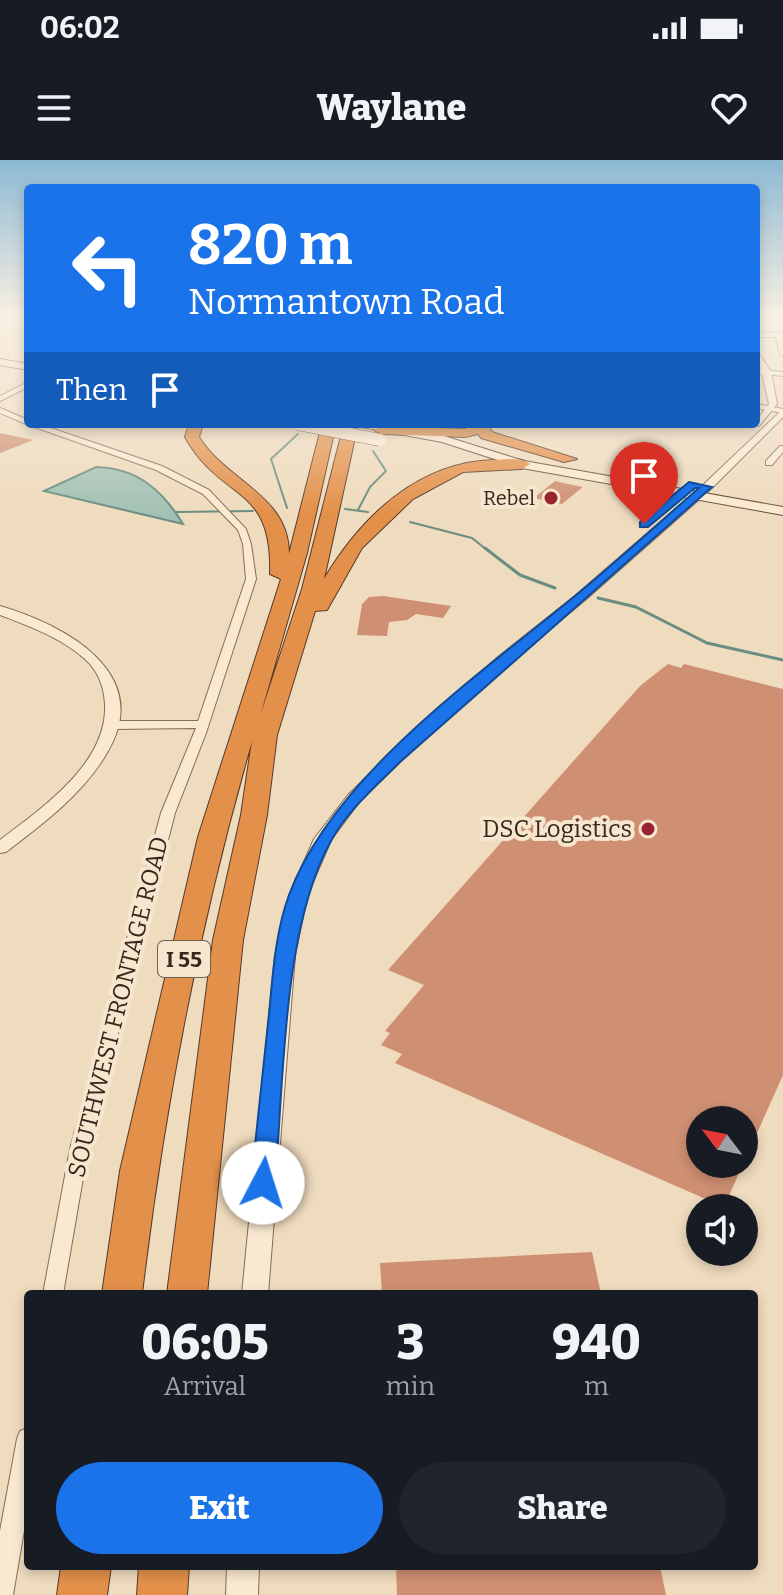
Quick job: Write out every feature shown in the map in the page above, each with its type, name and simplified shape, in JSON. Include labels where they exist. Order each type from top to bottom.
[{"type":"highway","points":[[196,428],[192,437],[203,455],[251,494],[278,526],[282,541],[272,630]]},
{"type":"highway","name":"I 55","points":[[123,1290],[138,1171],[211,837],[298,553],[328,428]]},
{"type":"highway","name":"I 55","points":[[187,1290],[228,940],[254,815],[265,735],[312,589],[350,428]]},
{"type":"highway","points":[[380,435],[465,433],[478,428]]},
{"type":"highway","points":[[483,428],[486,435],[497,441],[569,459]]},
{"type":"highway","points":[[429,448],[452,462],[448,472]]},
{"type":"highway","points":[[265,735],[332,579],[360,536],[381,515],[448,472],[479,466],[522,464]]},
{"type":"highway","points":[[82,1595],[85,1570]]},
{"type":"highway","points":[[162,1595],[164,1570]]},
{"type":"main road","points":[[327,428],[444,439],[522,464],[783,502]]},
{"type":"main road","points":[[362,428],[429,448],[569,459],[783,511]]},
{"type":"street","points":[[760,421],[770,411],[770,381]]},
{"type":"street","points":[[0,399],[24,386]]},
{"type":"street","points":[[760,409],[783,412]]},
{"type":"street","name":"SOUTHWEST FRONTAGE ROAD","points":[[0,410],[24,420]]},
{"type":"street","points":[[255,1290],[285,955],[298,896],[323,839],[354,798],[394,759],[568,605],[580,598],[695,489],[783,412]]},
{"type":"street","name":"SOUTHWEST FRONTAGE ROAD","points":[[44,428],[179,477],[206,492],[242,529],[251,579],[168,813],[83,1133],[54,1290]]},
{"type":"street","points":[[695,489],[754,428]]},
{"type":"street","points":[[769,463],[783,448]]},
{"type":"street","points":[[0,610],[66,635],[90,652],[106,671],[114,695],[114,725],[96,763],[72,792],[0,848]]},
{"type":"street","points":[[114,725],[202,724]]},
{"type":"street","points":[[1,1595],[24,1462]]},
{"type":"street","points":[[242,1595],[243,1570]]},
{"type":"shaded area","points":[[96,467],[124,472],[148,484],[167,501],[183,524],[44,491]]},
{"type":"building","points":[[0,433],[33,440],[0,453]]},
{"type":"building","points":[[555,481],[583,487],[562,504],[534,498]]},
{"type":"building","points":[[383,596],[451,606],[443,618],[416,614],[407,620],[389,622],[387,636],[357,635],[362,604],[369,597]]},
{"type":"building","name":"DSC Logistics","points":[[668,664],[681,668],[684,664],[783,689],[783,1075],[758,1131],[758,1106],[686,1106],[686,1178],[737,1178],[730,1194],[694,1194],[395,1063],[402,1054],[381,1045],[390,1033],[385,1031],[424,985],[388,970],[640,686]]},
{"type":"building","points":[[592,1252],[600,1290],[382,1290],[380,1263]]},
{"type":"building","points":[[396,1570],[661,1570],[666,1595],[397,1595]]},
{"type":"waterway","points":[[287,508],[271,459],[298,434]]},
{"type":"waterway","points":[[358,510],[370,487],[386,471],[373,451]]},
{"type":"waterway","points":[[345,509],[368,512]]},
{"type":"waterway","points":[[176,512],[253,511]]},
{"type":"waterway","points":[[410,522],[472,538],[487,550]]},
{"type":"waterway","points":[[485,548],[520,575],[555,588]]},
{"type":"waterway","points":[[598,598],[636,607],[707,643],[783,660]]},
{"type":"place","name":"Rebel","points":[[551,498]]},
{"type":"place","name":"DSC Logistics","points":[[648,829]]},
{"type":"route","points":[[263,1183],[285,955],[298,896],[323,839],[354,798],[394,759],[503,660],[580,598],[707,487],[692,484],[644,524]]}]
